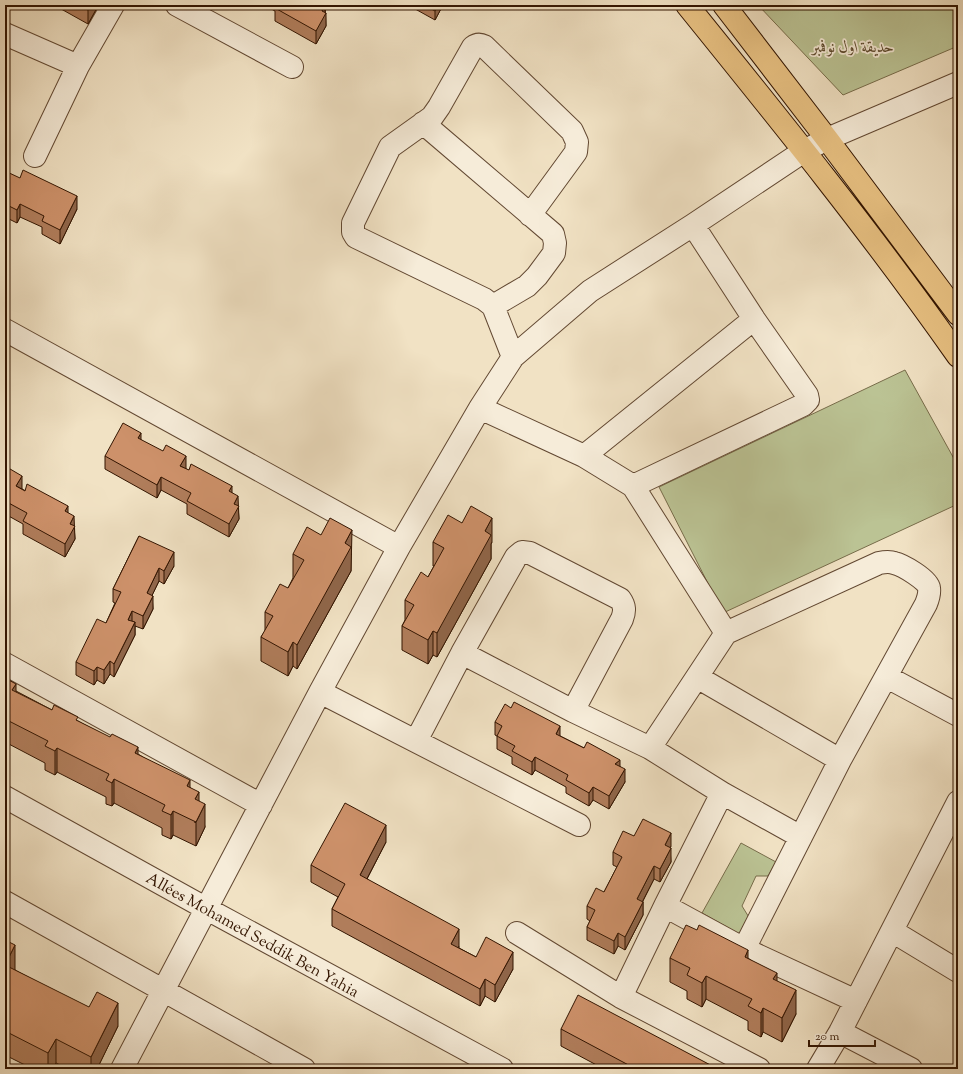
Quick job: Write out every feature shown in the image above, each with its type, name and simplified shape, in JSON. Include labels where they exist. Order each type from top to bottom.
[{"type":"main road","points":[[687,5],[804,151],[929,315],[958,356]]},
{"type":"main road","points":[[724,5],[827,139],[958,314]]},
{"type":"street","points":[[35,156],[78,66],[113,5]]},
{"type":"street","points":[[177,5],[292,67]]},
{"type":"street","points":[[5,34],[78,66]]},
{"type":"street","points":[[513,356],[494,306],[484,299],[356,237],[353,232],[353,223],[390,147],[432,117],[473,47],[479,44],[484,46],[572,131],[577,142],[576,152],[530,215]]},
{"type":"street","points":[[122,1069],[320,692],[399,547],[480,408],[513,356],[590,291],[694,225],[804,151],[827,139],[958,83]]},
{"type":"street","points":[[423,123],[553,234],[555,243],[554,253],[537,276],[527,286],[494,306]]},
{"type":"street","points":[[633,486],[806,404],[808,400],[807,395],[754,319],[694,225]]},
{"type":"street","points":[[584,456],[754,319]]},
{"type":"street","points":[[5,330],[399,547]]},
{"type":"street","points":[[480,408],[584,456],[633,486],[726,633]]},
{"type":"street","points":[[416,741],[462,653],[516,557],[522,552],[530,553],[620,599],[624,604],[622,619],[573,711]]},
{"type":"street","points":[[650,748],[726,633],[879,563],[887,561],[895,563],[927,583],[930,595],[887,677],[840,760],[744,948]]},
{"type":"street","points":[[462,653],[573,711],[650,748],[722,793],[801,837]]},
{"type":"street","points":[[5,664],[261,805]]},
{"type":"street","points":[[697,677],[840,760]]},
{"type":"street","points":[[887,677],[958,715]]},
{"type":"street","points":[[320,692],[580,825]]},
{"type":"street","points":[[621,997],[722,793]]},
{"type":"street","name":"Allées Mohamed Seddik Ben Yahia","points":[[5,797],[207,909],[502,1069]]},
{"type":"street","points":[[818,1069],[840,1032],[958,802]]},
{"type":"street","points":[[5,902],[304,1069]]},
{"type":"street","points":[[665,906],[744,948],[856,1001]]},
{"type":"street","points":[[892,931],[958,971]]},
{"type":"street","points":[[517,933],[621,997],[759,1069]]},
{"type":"street","points":[[840,1032],[912,1069]]},
{"type":"green space","name":"حديقة اول نوفمبر","points":[[758,5],[958,5],[958,46],[843,95]]},
{"type":"green space","points":[[905,370],[958,466],[958,504],[723,613],[659,487]]},
{"type":"green space","points":[[741,843],[776,862],[768,876],[756,876],[742,906],[750,919],[741,935],[702,913]]},
{"type":"building","points":[[78,5],[91,5],[88,10]]},
{"type":"building","points":[[276,5],[324,5],[322,11],[326,13],[316,31],[275,8]]},
{"type":"building","points":[[424,5],[438,5],[435,11]]},
{"type":"building","points":[[23,170],[77,196],[60,230],[42,221],[44,216],[20,204],[17,210],[5,204],[5,171],[20,178]]},
{"type":"building","points":[[123,423],[141,433],[138,438],[163,451],[166,445],[186,456],[180,466],[189,470],[191,464],[232,486],[229,491],[238,496],[234,504],[239,506],[229,524],[187,501],[191,493],[161,477],[157,485],[105,456]]},
{"type":"building","points":[[5,466],[22,476],[16,486],[25,491],[27,484],[68,506],[65,511],[74,516],[70,524],[75,526],[65,544],[23,521],[27,513],[5,501]]},
{"type":"building","points":[[471,506],[492,518],[485,531],[491,535],[437,633],[433,631],[428,640],[402,626],[414,605],[405,600],[421,572],[428,577],[444,548],[433,542],[448,515],[462,523]]},
{"type":"building","points":[[330,518],[352,530],[345,543],[351,547],[297,645],[293,642],[288,652],[261,637],[273,616],[265,612],[280,584],[288,588],[304,560],[293,554],[307,527],[321,535]]},
{"type":"building","points":[[139,536],[174,552],[164,571],[159,568],[147,593],[153,596],[143,616],[132,611],[128,620],[135,622],[114,664],[110,661],[104,670],[97,667],[94,671],[76,662],[97,619],[106,623],[121,592],[113,589]]},
{"type":"building","points":[[5,678],[16,684],[12,690],[52,710],[54,705],[78,717],[76,720],[110,737],[112,734],[138,747],[135,753],[190,780],[187,786],[199,792],[195,799],[205,804],[196,822],[173,811],[171,815],[162,811],[165,805],[114,779],[112,783],[106,780],[109,774],[57,748],[55,751],[45,746],[48,741],[5,719]]},
{"type":"building","points":[[514,702],[560,726],[556,734],[584,748],[587,742],[620,760],[615,764],[625,769],[609,796],[593,787],[589,793],[566,780],[568,775],[535,757],[532,762],[512,751],[515,746],[497,736],[502,726],[495,722],[505,704],[511,708]]},
{"type":"building","points":[[345,803],[386,825],[360,875],[459,929],[451,944],[476,957],[486,937],[513,952],[495,985],[485,979],[480,989],[332,909],[345,884],[311,865]]},
{"type":"building","points":[[643,819],[671,833],[665,845],[671,848],[660,869],[654,866],[637,899],[643,902],[625,937],[618,933],[614,941],[587,927],[595,910],[587,906],[596,888],[604,892],[622,857],[613,852],[623,831],[634,836]]},
{"type":"building","points":[[686,925],[697,930],[699,925],[748,950],[745,957],[777,973],[773,979],[796,990],[782,1018],[763,1008],[761,1013],[748,1006],[752,999],[706,976],[702,983],[687,975],[690,968],[670,958]]},
{"type":"building","points":[[5,940],[15,945],[5,965]]},
{"type":"building","points":[[5,965],[89,1007],[97,992],[118,1003],[91,1057],[56,1039],[48,1053],[5,1031]]},
{"type":"building","points":[[578,995],[718,1069],[636,1069],[561,1029]]}]
